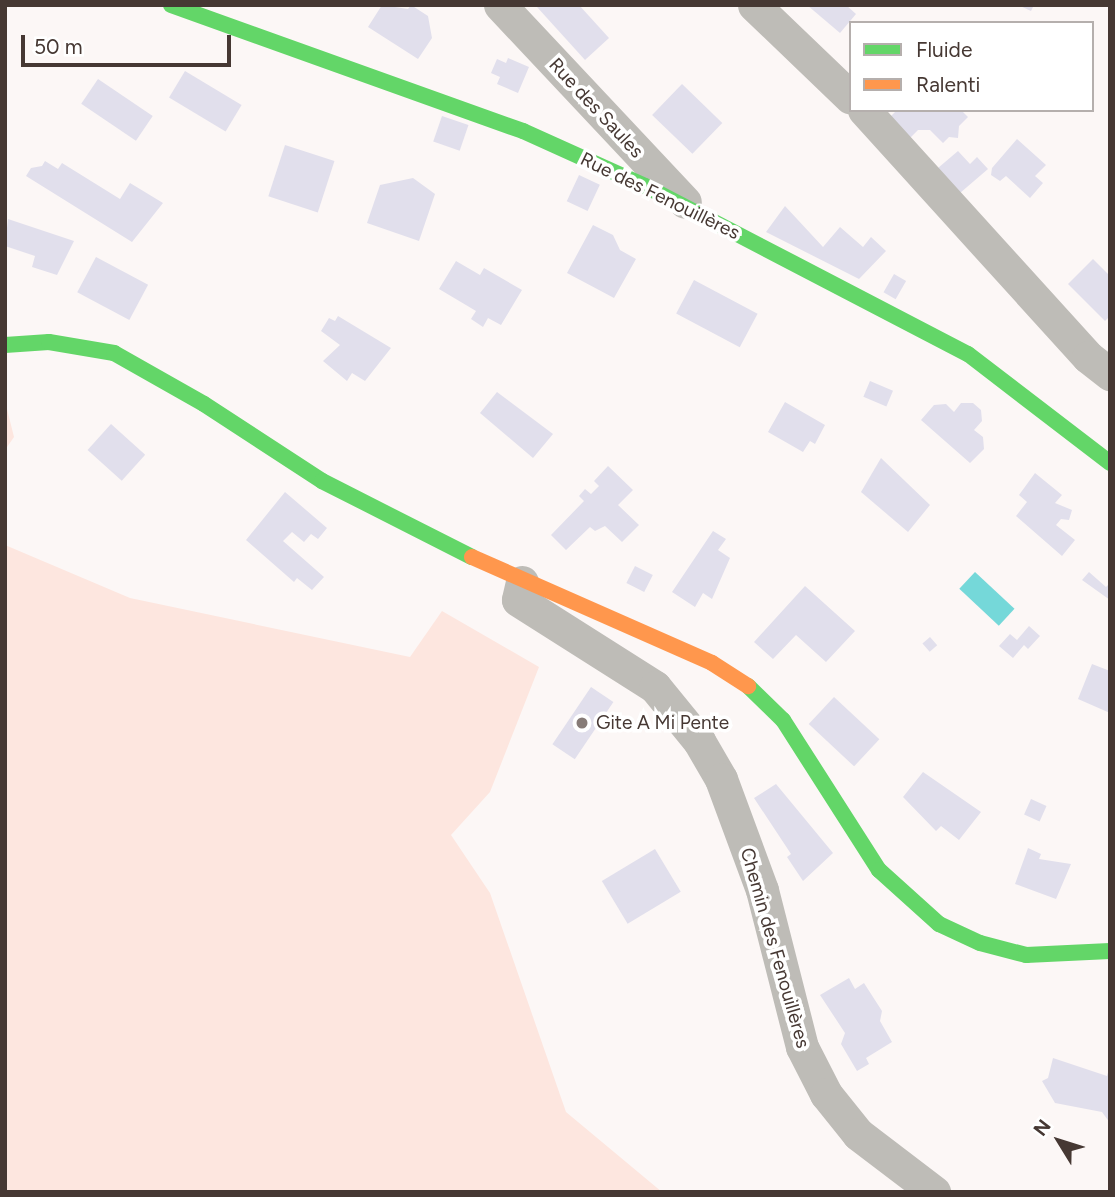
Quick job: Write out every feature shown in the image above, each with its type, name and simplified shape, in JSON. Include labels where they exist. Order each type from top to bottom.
[{"type":"street","name":"Rue des Fenouillères","points":[[171,5],[523,131],[693,210],[968,354],[1110,463]]},
{"type":"street","name":"Rue des Saules","points":[[500,5],[693,210]]},
{"type":"street","points":[[754,5],[849,96]]},
{"type":"street","points":[[866,112],[1088,357],[1110,374]]},
{"type":"street","points":[[5,345],[49,342],[114,353],[204,404],[322,481],[522,582],[712,663],[746,684],[783,720],[879,870],[939,924],[980,943],[1026,955],[1110,951]]},
{"type":"street","name":"Chemin des Fenouillères","points":[[522,582],[518,600],[655,687],[699,741],[720,779],[762,890],[802,1046],[826,1094],[858,1134],[934,1192]]},
{"type":"shaded area","points":[[5,401],[14,437],[5,450]]},
{"type":"shaded area","points":[[5,545],[130,598],[410,657],[442,611],[539,667],[490,792],[451,835],[490,893],[566,1112],[662,1192],[5,1192]]},
{"type":"water","points":[[975,572],[1014,609],[999,626],[959,589]]},
{"type":"building","points":[[382,5],[408,9],[411,5],[428,16],[432,38],[418,59],[368,27]]},
{"type":"building","points":[[579,5],[609,38],[585,60],[537,7]]},
{"type":"building","points":[[807,5],[846,5],[856,14],[840,33]]},
{"type":"building","points":[[1018,5],[1034,5],[1031,11]]},
{"type":"building","points":[[508,58],[529,67],[518,93],[497,84],[500,77],[491,73],[497,59],[506,63]]},
{"type":"building","points":[[185,71],[242,105],[226,132],[169,98]]},
{"type":"building","points":[[98,79],[153,116],[136,141],[81,104]]},
{"type":"building","points":[[682,84],[722,123],[692,154],[652,115]]},
{"type":"building","points":[[895,112],[963,112],[968,117],[959,126],[958,138],[949,137],[943,143],[930,130],[918,130],[909,139],[888,119]]},
{"type":"building","points":[[442,116],[468,125],[460,151],[433,142]]},
{"type":"building","points":[[1017,139],[1046,165],[1035,176],[1043,183],[1030,198],[1006,176],[1000,181],[991,175],[992,168]]},
{"type":"building","points":[[285,145],[334,161],[318,212],[268,196]]},
{"type":"building","points":[[958,151],[970,164],[977,157],[988,169],[960,193],[938,168]]},
{"type":"building","points":[[45,161],[58,169],[62,163],[120,199],[130,183],[163,203],[132,242],[26,176],[31,168],[42,166]]},
{"type":"building","points":[[579,175],[600,185],[588,211],[567,201]]},
{"type":"building","points":[[413,178],[435,194],[419,241],[367,223],[380,185]]},
{"type":"building","points":[[785,206],[823,247],[840,227],[863,247],[871,237],[886,251],[859,279],[766,232]]},
{"type":"building","points":[[8,219],[74,241],[57,275],[32,267],[35,256],[5,246]]},
{"type":"building","points":[[593,225],[613,235],[620,250],[636,259],[614,298],[567,273]]},
{"type":"building","points":[[96,257],[148,285],[129,320],[77,292]]},
{"type":"building","points":[[1093,259],[1110,276],[1110,316],[1105,321],[1068,284]]},
{"type":"building","points":[[456,261],[480,275],[484,268],[522,290],[501,325],[488,318],[483,327],[471,319],[476,311],[439,289]]},
{"type":"building","points":[[894,274],[906,281],[896,299],[884,292]]},
{"type":"building","points":[[694,280],[758,314],[740,347],[676,314]]},
{"type":"building","points":[[338,316],[391,348],[365,381],[352,373],[347,381],[323,361],[340,345],[321,331],[329,318],[335,321]]},
{"type":"building","points":[[870,381],[893,391],[886,406],[863,397]]},
{"type":"building","points":[[497,392],[553,434],[533,458],[480,413]]},
{"type":"building","points":[[785,402],[825,425],[815,444],[810,441],[803,452],[768,432]]},
{"type":"building","points":[[961,403],[973,403],[981,410],[982,421],[974,430],[983,437],[984,449],[970,463],[921,420],[934,405],[946,404],[954,412]]},
{"type":"building","points":[[111,424],[145,455],[122,481],[88,450]]},
{"type":"building","points":[[881,458],[930,505],[908,532],[861,492]]},
{"type":"building","points":[[608,466],[633,490],[618,505],[639,525],[622,542],[605,526],[595,531],[590,527],[566,550],[551,535],[584,501],[579,496],[585,489],[591,494],[599,486],[594,481]]},
{"type":"building","points":[[1035,473],[1062,495],[1055,503],[1072,510],[1069,520],[1061,519],[1056,525],[1075,540],[1062,556],[1016,516],[1027,502],[1019,495]]},
{"type":"building","points":[[285,492],[327,528],[318,539],[311,534],[304,542],[292,532],[283,541],[324,577],[312,590],[297,578],[294,582],[246,540]]},
{"type":"building","points":[[713,531],[726,539],[718,550],[730,558],[712,599],[703,593],[695,607],[672,592]]},
{"type":"building","points":[[635,566],[653,575],[644,592],[626,583]]},
{"type":"building","points":[[1089,572],[1106,587],[1110,583],[1110,600],[1082,580]]},
{"type":"building","points":[[805,586],[855,631],[826,662],[796,635],[773,659],[754,642]]},
{"type":"building","points":[[1029,626],[1040,636],[1028,649],[1024,645],[1013,658],[999,646],[1010,634],[1017,640]]},
{"type":"building","points":[[930,637],[937,645],[930,652],[922,644]]},
{"type":"building","points":[[1092,664],[1110,671],[1110,713],[1078,699]]},
{"type":"building","name":"Gite A Mi Pente","points":[[591,687],[613,702],[575,759],[552,744]]},
{"type":"building","points":[[834,697],[879,739],[854,766],[809,724]]},
{"type":"building","points":[[923,772],[981,812],[959,840],[941,826],[936,831],[903,797]]},
{"type":"building","points":[[776,784],[833,853],[803,881],[787,857],[791,854],[754,798]]},
{"type":"building","points":[[1031,799],[1047,806],[1040,821],[1024,815]]},
{"type":"building","points":[[1028,848],[1041,854],[1039,859],[1071,864],[1056,899],[1015,884]]},
{"type":"building","points":[[655,849],[681,892],[628,924],[602,881]]},
{"type":"building","points":[[849,978],[855,989],[864,983],[882,1011],[880,1021],[892,1042],[866,1058],[869,1064],[857,1071],[841,1044],[845,1033],[820,995]]},
{"type":"building","points":[[1053,1058],[1107,1076],[1110,1065],[1110,1123],[1102,1112],[1055,1103],[1042,1081],[1048,1078]]},
{"type":"traffic: fast","points":[[171,5],[523,131],[645,186],[968,354],[1110,463]]},
{"type":"traffic: fast","points":[[5,345],[49,342],[114,353],[204,404],[322,481],[472,557]]},
{"type":"traffic: fast","points":[[748,686],[783,720],[879,870],[939,924],[980,943],[1026,955],[1110,951]]},
{"type":"traffic: slow","points":[[472,557],[712,663],[748,686]]},
{"type":"place","name":"Gite A Mi Pente","points":[[582,723]]}]
